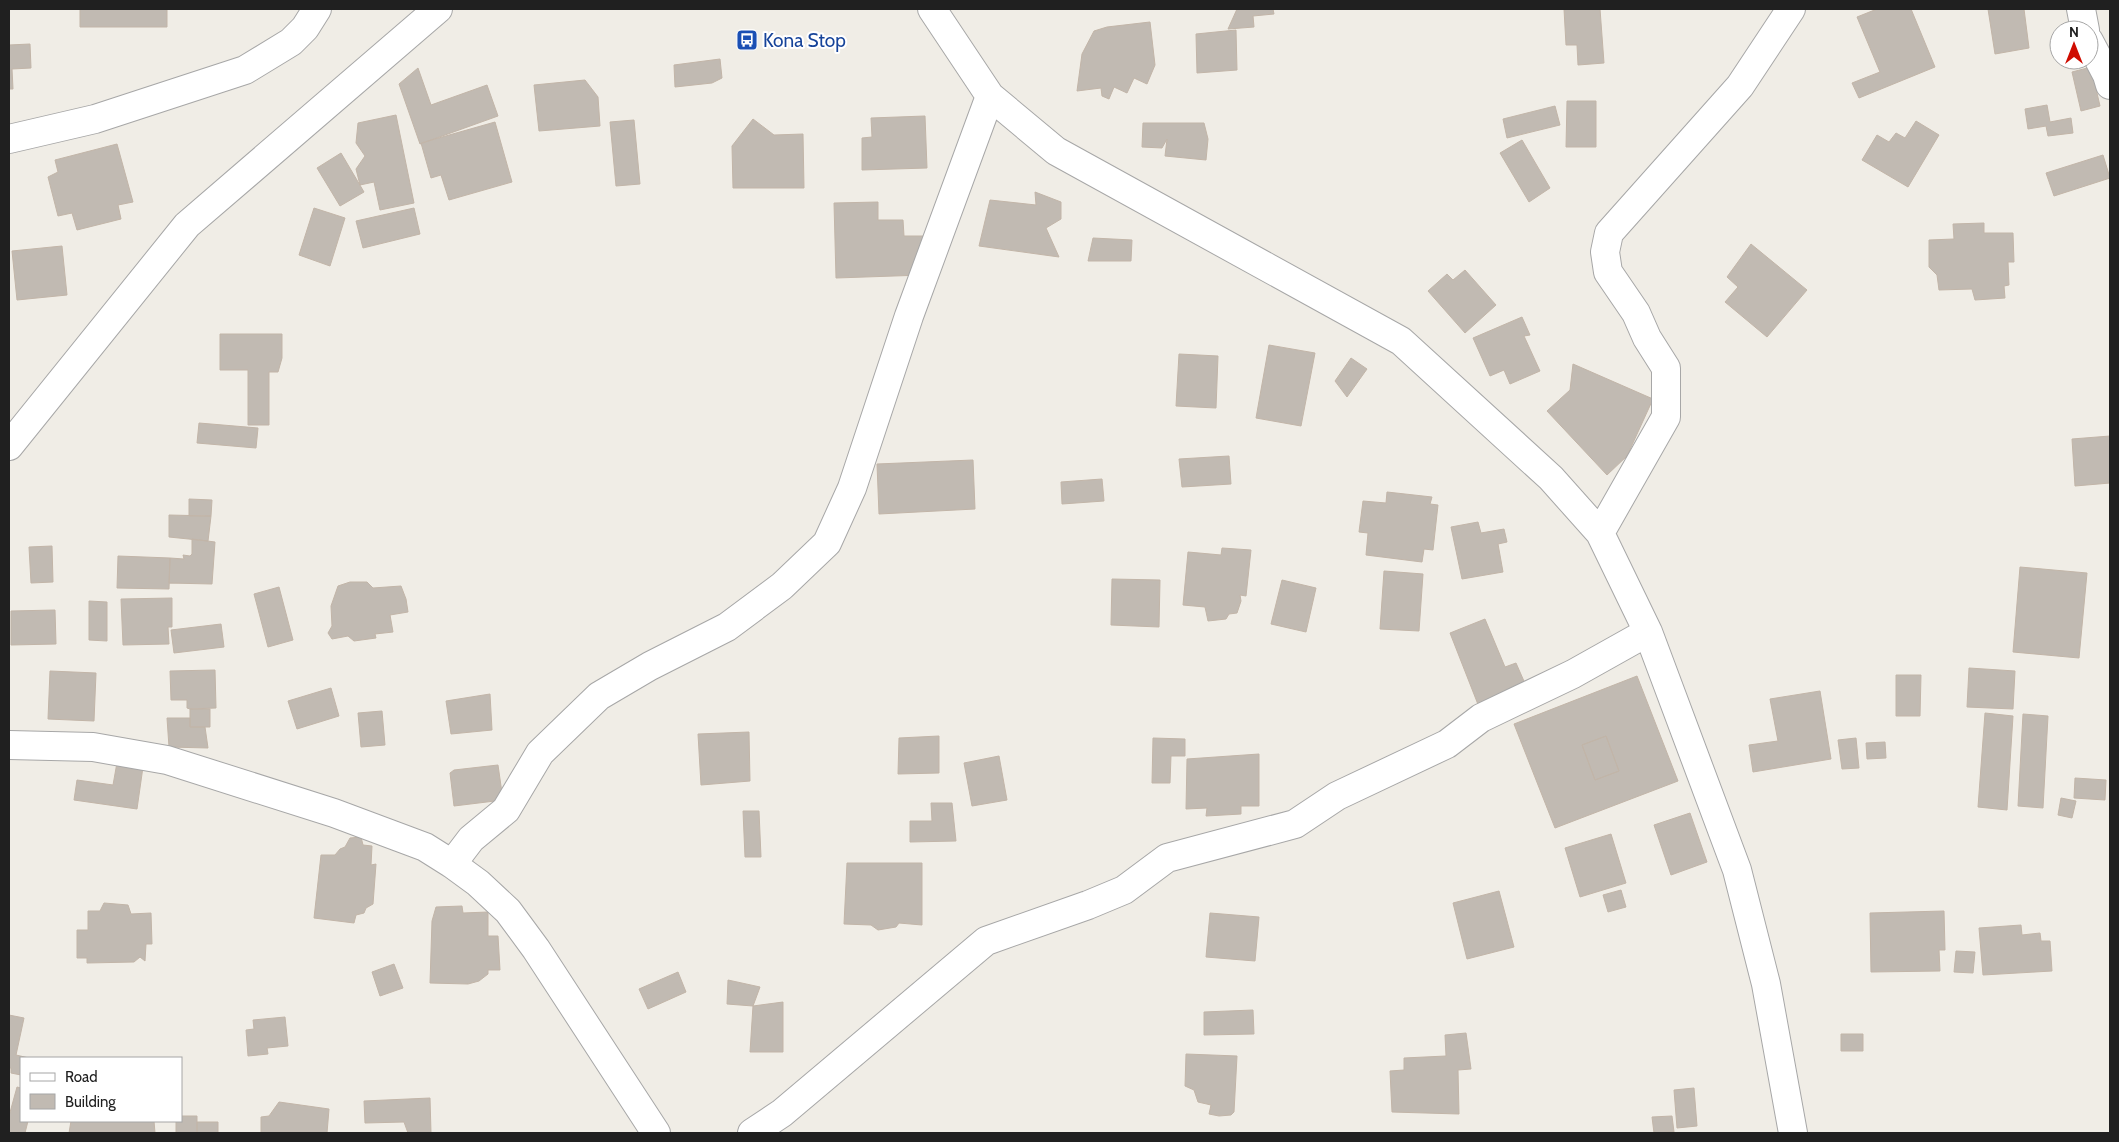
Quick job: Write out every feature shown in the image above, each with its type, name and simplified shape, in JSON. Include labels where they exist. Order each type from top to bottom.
[{"type":"street","points":[[9,139],[95,119],[244,70],[291,42],[306,28],[317,9]]},
{"type":"street","points":[[9,446],[187,224],[438,9]]},
{"type":"street","points":[[932,9],[990,96],[1056,150],[1401,341],[1551,478],[1600,533],[1648,632],[1737,870],[1766,984],[1793,1133]]},
{"type":"street","points":[[1600,533],[1666,417],[1666,368],[1636,313],[1608,272],[1604,252],[1609,233],[1740,86],[1790,9]]},
{"type":"street","points":[[2099,60],[2110,85]]},
{"type":"street","points":[[452,864],[471,839],[506,810],[540,753],[598,696],[650,666],[727,627],[782,586],[827,543],[852,488],[912,307],[990,96]]},
{"type":"street","points":[[752,1133],[782,1113],[986,941],[1088,905],[1124,890],[1167,858],[1295,824],[1337,796],[1447,744],[1481,718],[1573,674],[1648,632]]},
{"type":"street","points":[[9,745],[93,747],[167,760],[334,813],[425,847],[478,883],[508,911],[536,949],[656,1133]]},
{"type":"building","points":[[80,9],[167,9],[167,27],[80,27]]},
{"type":"building","points":[[1237,9],[1273,9],[1274,14],[1253,16],[1254,27],[1228,29]]},
{"type":"building","points":[[1564,9],[1600,9],[1604,63],[1578,65],[1577,45],[1566,45]]},
{"type":"building","points":[[1877,9],[1911,9],[1935,67],[1859,98],[1852,83],[1880,72],[1857,17]]},
{"type":"building","points":[[1988,9],[2024,9],[2029,48],[1995,54]]},
{"type":"building","points":[[1150,22],[1155,65],[1147,84],[1134,78],[1127,93],[1114,87],[1109,99],[1102,96],[1101,88],[1077,91],[1082,54],[1094,31],[1107,27]]},
{"type":"building","points":[[1236,30],[1237,70],[1197,73],[1196,34]]},
{"type":"building","points":[[30,44],[31,68],[12,69],[13,89],[9,89],[9,45]]},
{"type":"building","points":[[720,59],[722,78],[712,83],[675,87],[674,65]]},
{"type":"building","points":[[418,68],[431,105],[487,85],[498,116],[420,144],[399,84]]},
{"type":"building","points":[[2092,70],[2100,106],[2081,111],[2072,72]]},
{"type":"building","points":[[585,80],[598,97],[600,126],[539,131],[534,85]]},
{"type":"building","points":[[1567,101],[1596,101],[1596,147],[1566,147]]},
{"type":"building","points":[[2047,105],[2050,122],[2071,118],[2073,133],[2048,136],[2046,126],[2028,129],[2025,109]]},
{"type":"building","points":[[1555,106],[1560,125],[1507,138],[1503,119]]},
{"type":"building","points":[[396,115],[414,203],[380,210],[374,182],[360,185],[356,169],[365,156],[356,143],[358,123]]},
{"type":"building","points":[[925,116],[927,168],[862,170],[862,138],[872,137],[871,118]]},
{"type":"building","points":[[753,119],[774,135],[803,134],[804,188],[733,188],[732,146]]},
{"type":"building","points":[[634,120],[640,184],[616,186],[610,122]]},
{"type":"building","points":[[1916,121],[1939,135],[1908,187],[1862,160],[1877,135],[1889,142],[1896,133],[1905,138]]},
{"type":"building","points":[[495,122],[512,182],[449,200],[441,175],[431,178],[421,143]]},
{"type":"building","points":[[1143,123],[1204,123],[1208,139],[1206,160],[1165,156],[1167,139],[1162,148],[1142,147]]},
{"type":"building","points":[[1522,140],[1550,188],[1529,202],[1500,153]]},
{"type":"building","points":[[117,144],[133,202],[118,205],[121,219],[77,230],[72,213],[58,216],[48,177],[58,172],[55,160]]},
{"type":"building","points":[[341,153],[364,192],[340,206],[317,168]]},
{"type":"building","points":[[2103,155],[2110,178],[2054,196],[2046,173]]},
{"type":"building","points":[[1035,192],[1061,202],[1061,219],[1046,228],[1059,257],[979,246],[990,200],[1036,205]]},
{"type":"building","points":[[878,202],[878,220],[903,220],[904,236],[923,236],[923,275],[836,278],[834,203]]},
{"type":"building","points":[[314,208],[345,218],[330,266],[299,255]]},
{"type":"building","points":[[414,208],[420,234],[363,248],[356,221]]},
{"type":"building","points":[[1984,223],[1984,233],[2013,233],[2014,262],[2008,262],[2009,285],[2004,286],[2005,298],[1975,300],[1972,289],[1939,290],[1937,275],[1929,267],[1929,240],[1954,239],[1953,224]]},
{"type":"building","points":[[1093,238],[1132,240],[1131,261],[1088,261]]},
{"type":"building","points":[[1751,244],[1807,290],[1767,337],[1725,302],[1738,287],[1727,277]]},
{"type":"building","points":[[62,246],[67,295],[17,300],[12,251]]},
{"type":"building","points":[[1465,270],[1496,305],[1465,333],[1428,291],[1447,274],[1453,280]]},
{"type":"building","points":[[1522,317],[1530,335],[1524,336],[1540,371],[1510,384],[1504,370],[1490,376],[1473,338]]},
{"type":"building","points":[[220,334],[282,334],[282,358],[278,372],[269,372],[269,425],[248,425],[248,370],[220,370]]},
{"type":"building","points":[[1269,345],[1315,353],[1301,426],[1256,418]]},
{"type":"building","points":[[1179,354],[1218,356],[1216,408],[1176,406]]},
{"type":"building","points":[[1351,358],[1367,369],[1347,397],[1335,381]]},
{"type":"building","points":[[1573,364],[1653,399],[1627,456],[1607,475],[1547,411],[1570,390]]},
{"type":"building","points":[[199,423],[258,428],[256,448],[197,443]]},
{"type":"building","points":[[2110,436],[2110,483],[2075,486],[2072,439]]},
{"type":"building","points":[[1229,456],[1231,484],[1182,487],[1179,459]]},
{"type":"building","points":[[973,460],[975,509],[879,514],[877,464]]},
{"type":"building","points":[[1102,479],[1104,501],[1062,504],[1061,482]]},
{"type":"building","points":[[1387,492],[1432,497],[1430,504],[1438,505],[1433,550],[1424,549],[1422,562],[1366,555],[1368,533],[1359,532],[1363,501],[1386,503]]},
{"type":"building","points":[[189,499],[212,500],[211,516],[189,516]]},
{"type":"building","points":[[169,515],[211,516],[208,541],[169,537]]},
{"type":"building","points":[[1478,522],[1481,533],[1504,529],[1507,542],[1498,544],[1503,572],[1462,579],[1451,527]]},
{"type":"building","points":[[192,539],[215,542],[212,584],[169,583],[170,558],[184,559],[183,555],[190,556],[192,554]]},
{"type":"building","points":[[52,546],[53,582],[31,583],[29,547]]},
{"type":"building","points":[[1222,548],[1251,550],[1246,596],[1240,595],[1241,601],[1237,613],[1229,614],[1226,619],[1208,621],[1205,607],[1183,605],[1188,552],[1221,555]]},
{"type":"building","points":[[118,556],[170,558],[169,589],[117,588]]},
{"type":"building","points":[[2020,567],[2087,573],[2079,658],[2013,652]]},
{"type":"building","points":[[1384,571],[1423,574],[1419,631],[1380,629]]},
{"type":"building","points":[[1112,579],[1160,580],[1159,627],[1111,625]]},
{"type":"building","points":[[1282,580],[1316,588],[1306,632],[1271,624]]},
{"type":"building","points":[[350,582],[367,582],[373,588],[401,586],[408,612],[390,615],[393,632],[375,634],[376,638],[354,641],[348,636],[332,639],[328,633],[332,626],[331,606],[338,586]]},
{"type":"building","points":[[279,587],[293,640],[268,647],[254,594]]},
{"type":"building","points":[[172,598],[172,627],[168,627],[169,644],[123,645],[121,599]]},
{"type":"building","points":[[89,601],[107,602],[107,641],[89,640]]},
{"type":"building","points":[[55,610],[56,644],[11,645],[11,611]]},
{"type":"building","points":[[1485,619],[1505,667],[1516,663],[1527,688],[1479,707],[1450,633]]},
{"type":"building","points":[[221,624],[224,647],[174,653],[171,630]]},
{"type":"building","points":[[1969,668],[2015,671],[2013,709],[1967,707]]},
{"type":"building","points":[[215,670],[216,708],[190,709],[187,708],[187,700],[171,700],[170,671]]},
{"type":"building","points":[[50,671],[96,673],[94,721],[48,719]]},
{"type":"building","points":[[1896,675],[1921,675],[1920,716],[1896,716]]},
{"type":"building","points":[[1637,676],[1678,781],[1555,828],[1514,724]],"holes":[[[1606,736],[1619,771],[1595,780],[1582,745]]]},
{"type":"building","points":[[331,688],[339,716],[297,729],[288,701]]},
{"type":"building","points":[[1820,691],[1831,759],[1753,772],[1749,745],[1778,741],[1770,699]]},
{"type":"building","points":[[490,694],[492,730],[451,734],[446,701]]},
{"type":"building","points":[[190,709],[210,709],[210,727],[190,727]]},
{"type":"building","points":[[382,711],[385,745],[361,747],[358,713]]},
{"type":"building","points":[[1985,713],[2013,716],[2007,810],[1978,807]]},
{"type":"building","points":[[2023,714],[2048,716],[2043,808],[2018,806]]},
{"type":"building","points":[[167,718],[190,718],[190,727],[205,727],[208,748],[169,747]]},
{"type":"building","points":[[749,732],[750,781],[701,785],[698,734]]},
{"type":"building","points":[[939,736],[939,773],[898,774],[899,738]]},
{"type":"building","points":[[1606,736],[1619,771],[1595,780],[1582,745]]},
{"type":"building","points":[[1153,738],[1185,739],[1185,756],[1171,756],[1170,783],[1152,783]]},
{"type":"building","points":[[1856,738],[1859,768],[1842,769],[1838,740]]},
{"type":"building","points":[[1885,742],[1886,758],[1867,759],[1866,743]]},
{"type":"building","points":[[1259,754],[1259,806],[1241,806],[1241,814],[1206,816],[1207,808],[1186,809],[1187,759]]},
{"type":"building","points":[[999,756],[1007,800],[972,806],[964,763]]},
{"type":"building","points":[[118,757],[144,760],[137,809],[74,800],[77,780],[113,785]]},
{"type":"building","points":[[498,765],[503,800],[454,806],[450,773],[454,770]]},
{"type":"building","points":[[2075,778],[2106,780],[2105,800],[2074,798]]},
{"type":"building","points":[[2061,798],[2076,801],[2072,818],[2058,815]]},
{"type":"building","points":[[931,803],[952,803],[956,841],[910,842],[910,821],[932,821]]},
{"type":"building","points":[[743,811],[759,811],[761,857],[745,857]]},
{"type":"building","points":[[1690,813],[1707,862],[1671,875],[1654,825]]},
{"type":"building","points":[[1611,834],[1626,883],[1580,897],[1565,848]]},
{"type":"building","points":[[361,837],[363,845],[372,846],[371,865],[376,864],[373,904],[366,908],[364,913],[356,915],[354,923],[314,918],[321,855],[335,855],[340,849],[345,847],[350,838]]},
{"type":"building","points":[[847,863],[922,863],[922,925],[899,923],[896,927],[878,930],[871,925],[844,924]]},
{"type":"building","points":[[1621,890],[1626,907],[1608,912],[1603,895]]},
{"type":"building","points":[[1499,891],[1514,947],[1467,959],[1453,903]]},
{"type":"building","points":[[104,903],[128,905],[131,914],[151,913],[152,944],[146,944],[145,961],[140,957],[134,962],[87,963],[87,958],[77,958],[77,930],[88,930],[88,911],[100,911]]},
{"type":"building","points":[[462,906],[463,913],[488,912],[488,936],[498,936],[500,970],[488,970],[488,974],[479,981],[468,984],[430,983],[432,921],[436,907]]},
{"type":"building","points":[[1944,911],[1945,950],[1939,950],[1940,971],[1871,972],[1870,913]]},
{"type":"building","points":[[1210,913],[1259,917],[1255,961],[1206,957]]},
{"type":"building","points":[[2021,925],[2022,935],[2040,933],[2041,941],[2050,941],[2052,971],[1983,975],[1979,928]]},
{"type":"building","points":[[1956,951],[1975,952],[1973,973],[1954,972]]},
{"type":"building","points":[[394,964],[403,988],[380,996],[372,972]]},
{"type":"building","points":[[678,972],[686,992],[648,1009],[639,989]]},
{"type":"building","points":[[728,980],[760,987],[753,1006],[727,1004]]},
{"type":"building","points":[[783,1002],[783,1052],[750,1052],[753,1006]]},
{"type":"building","points":[[1253,1010],[1254,1034],[1204,1035],[1204,1012]]},
{"type":"building","points":[[9,1015],[24,1018],[16,1055],[25,1057],[20,1057],[20,1075],[11,1073],[11,1068],[9,1068]]},
{"type":"building","points":[[285,1017],[288,1046],[267,1048],[268,1054],[248,1056],[246,1030],[254,1029],[253,1020]]},
{"type":"building","points":[[1466,1033],[1471,1069],[1458,1070],[1459,1114],[1392,1112],[1390,1071],[1404,1070],[1404,1058],[1446,1056],[1445,1035]]},
{"type":"building","points":[[1841,1034],[1863,1034],[1863,1051],[1841,1051]]},
{"type":"building","points":[[1186,1054],[1237,1056],[1234,1112],[1231,1115],[1219,1116],[1209,1114],[1211,1105],[1198,1102],[1194,1090],[1185,1086]]},
{"type":"building","points":[[17,1087],[20,1088],[20,1122],[28,1122],[25,1133],[9,1133],[9,1116]]},
{"type":"building","points":[[1694,1088],[1697,1126],[1677,1128],[1674,1090]]},
{"type":"building","points":[[430,1098],[431,1133],[408,1133],[404,1122],[365,1123],[364,1101]]},
{"type":"building","points":[[279,1102],[329,1109],[327,1133],[261,1133],[261,1117],[269,1116]]},
{"type":"building","points":[[182,1116],[197,1116],[197,1133],[176,1133],[176,1122],[182,1122]]},
{"type":"building","points":[[1672,1116],[1674,1132],[1654,1133],[1652,1117]]},
{"type":"building","points":[[71,1122],[154,1122],[155,1133],[69,1133]]},
{"type":"building","points":[[197,1122],[218,1122],[218,1133],[197,1133]]},
{"type":"place","name":"Kona Stop","points":[[747,40]]}]
